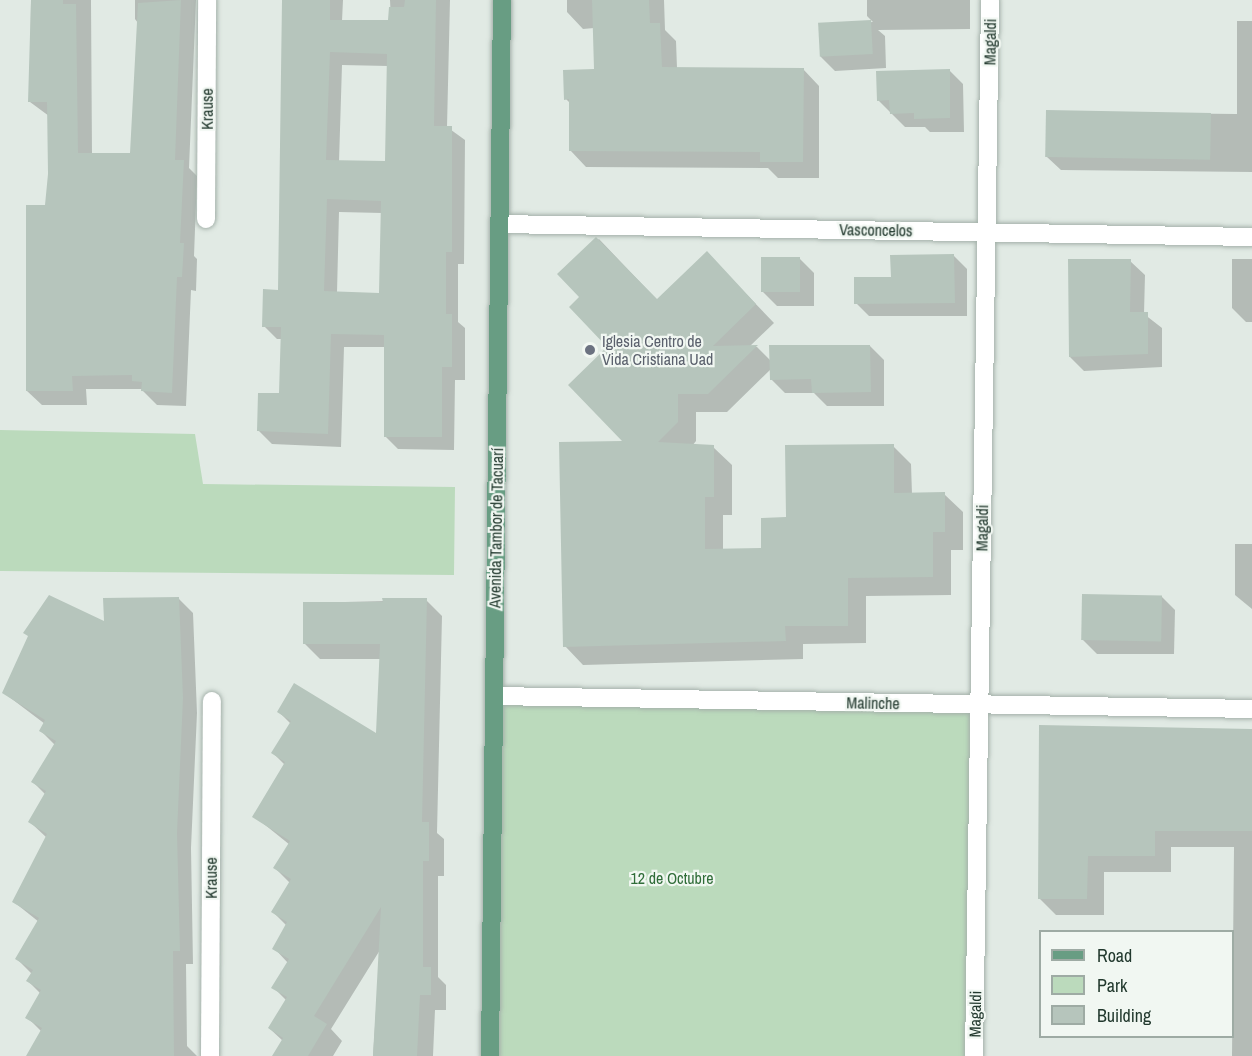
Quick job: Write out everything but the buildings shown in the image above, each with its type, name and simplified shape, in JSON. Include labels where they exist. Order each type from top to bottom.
[{"type":"main road","name":"Avenida Tambor de Tacuarí","points":[[490,1056],[501,0]]},
{"type":"street","name":"Krause","points":[[206,219],[207,0]]},
{"type":"street","name":"Magaldi","points":[[974,1056],[990,0]]},
{"type":"street","name":"Vasconcelos","points":[[499,224],[1252,237]]},
{"type":"street","name":"Malinche","points":[[494,696],[1252,710]]},
{"type":"street","name":"Krause","points":[[210,1056],[212,701]]},
{"type":"green space","points":[[0,430],[195,434],[203,484],[455,487],[454,575],[0,571]]},
{"type":"green space","name":"12 de Octubre","points":[[494,696],[980,704],[974,1056],[488,1056]]},
{"type":"place","name":"Iglesia Centro de Vida Cristiana Uad","points":[[590,350]]}]
